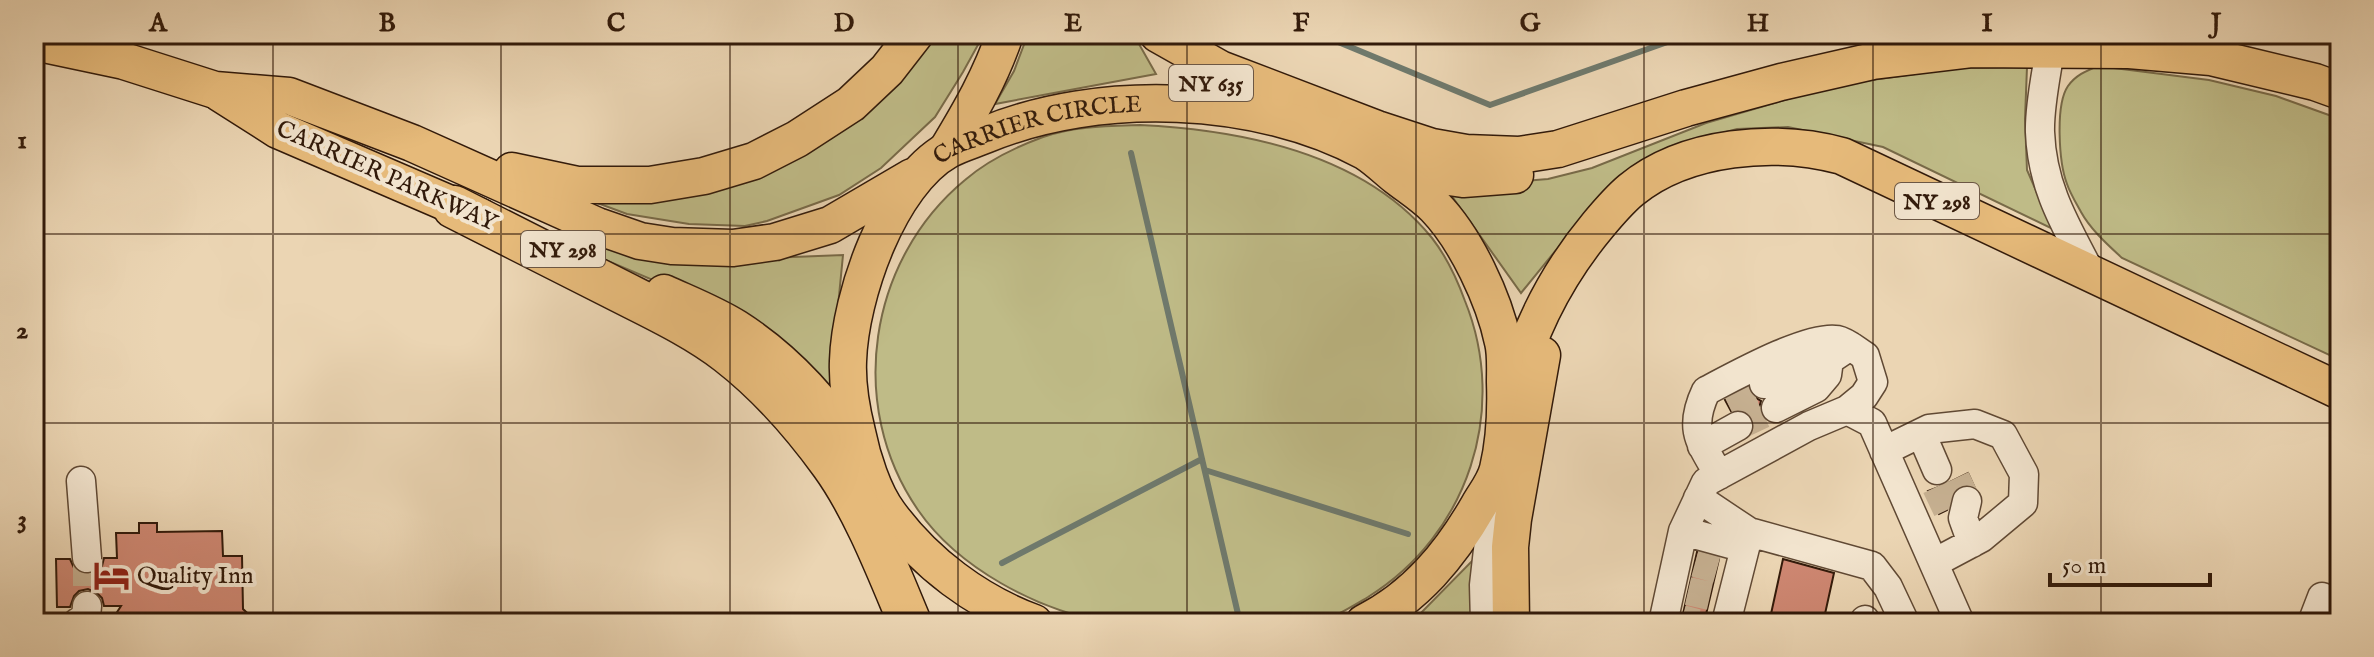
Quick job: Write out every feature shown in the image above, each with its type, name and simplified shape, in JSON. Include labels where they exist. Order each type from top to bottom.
[{"type":"highway","points":[[454,207],[658,310],[725,351],[749,370],[775,395],[833,464],[885,564],[910,623]]},
{"type":"highway","points":[[887,512],[931,623]]},
{"type":"main road","points":[[412,143],[578,185],[650,185],[704,176],[754,161],[797,139],[851,104],[887,70],[915,34]]},
{"type":"main road","points":[[933,161],[977,100],[995,65],[1005,34]]},
{"type":"main road","points":[[1155,34],[1220,69],[1377,129],[1432,147],[1466,153],[1519,155],[1558,149],[1686,108],[1781,82]]},
{"type":"main road","name":"NY 635","points":[[1155,34],[1188,71],[1280,118]]},
{"type":"main road","points":[[2194,34],[2244,65]]},
{"type":"main road","name":"NY 298","points":[[1368,154],[1428,174],[1463,179],[1521,175],[1595,160],[1781,82],[1873,61],[1986,41],[2051,42],[2211,57],[2340,91]]},
{"type":"main road","name":"CARRIER PARKWAY","points":[[34,42],[124,61],[215,90],[289,96],[412,143],[597,226],[640,241],[672,246],[733,248],[775,242],[830,225],[933,161]]},
{"type":"main road","name":"CARRIER PARKWAY","points":[[215,90],[278,130],[454,207],[594,261],[733,326],[800,380],[842,430],[867,469]]},
{"type":"main road","name":"CARRIER CIRCLE","points":[[1034,623],[980,598],[934,565],[887,512],[867,469],[848,388],[853,312],[868,261],[897,206],[933,161],[1002,128],[1043,116],[1094,106],[1146,103],[1200,106],[1280,118],[1368,154],[1436,208],[1457,237],[1489,293],[1504,346],[1506,415],[1497,474],[1462,536],[1435,570],[1378,616],[1364,623]]},
{"type":"main road","name":"NY 298","points":[[1506,415],[1524,348],[1556,283],[1576,252],[1607,215],[1631,190],[1657,173],[1678,163],[1738,147],[1783,146],[1842,156],[2340,391]]},
{"type":"main road","points":[[1511,623],[1510,547],[1516,496],[1556,283]]},
{"type":"street","points":[[2051,42],[2040,129],[2043,158],[2053,202],[2091,274]]},
{"type":"street","points":[[1719,475],[1699,433],[1706,391],[1770,359],[1814,343],[1836,340],[1839,353]]},
{"type":"street","points":[[1706,600],[1715,554],[1698,498],[1706,482],[1809,426],[1847,410],[1864,396],[1873,382],[1865,356],[1839,353],[1770,396]]},
{"type":"street","points":[[1847,410],[1872,423],[1960,623]]},
{"type":"street","points":[[1699,433],[1732,414]]},
{"type":"street","points":[[1884,451],[1929,429],[1975,424],[2003,435],[2024,474],[2023,503],[1981,538],[1954,501],[1921,433]]},
{"type":"street","points":[[1485,623],[1484,585],[1497,474]]},
{"type":"street","points":[[81,481],[87,558]]},
{"type":"street","points":[[1698,498],[1715,554],[1706,600]]},
{"type":"street","points":[[1934,563],[1954,501]]},
{"type":"street","points":[[1715,554],[1872,566],[1888,587],[1905,623]]},
{"type":"street","points":[[2312,623],[2322,597],[2340,604]]},
{"type":"street","points":[[1670,619],[1706,600]]},
{"type":"shaded area","points":[[934,34],[984,34],[935,117],[881,168],[839,195],[745,226],[689,224],[627,214],[592,201],[647,199],[919,55]]},
{"type":"shaded area","points":[[1028,34],[1131,34],[1156,74],[995,104],[1014,71]]},
{"type":"shaded area","points":[[2098,66],[2209,80],[2276,96],[2340,119],[2340,360],[2122,258],[2094,231],[2071,194],[2064,175],[2060,120],[2068,86],[2078,76]]},
{"type":"shaded area","points":[[2027,67],[2027,170],[2045,211],[2059,232],[1883,147],[1788,127],[1737,129],[1682,144],[1605,190],[1521,293],[1451,195],[1454,187],[1548,179],[1592,168],[1706,123],[1836,85],[1958,68]]},
{"type":"shaded area","points":[[1140,125],[1219,133],[1259,141],[1336,166],[1372,185],[1404,209],[1432,238],[1451,268],[1465,301],[1478,342],[1482,385],[1480,426],[1470,467],[1454,505],[1432,540],[1403,571],[1368,597],[1326,619],[1311,623],[1119,623],[1053,608],[1001,583],[955,550],[918,510],[895,469],[881,426],[876,381],[878,336],[889,292],[907,251],[932,213],[974,173],[1023,145],[1067,131]]},
{"type":"shaded area","points":[[603,240],[742,259],[843,255],[829,398],[724,310],[596,256]]},
{"type":"shaded area","points":[[1472,561],[1479,567],[1477,623],[1411,623]]},
{"type":"building","points":[[1748,388],[1761,401],[1759,408],[1763,418],[1754,422],[1746,411],[1731,411],[1725,400]]},
{"type":"building","points":[[1968,473],[1974,486],[1963,485],[1955,489],[1947,510],[1939,514],[1928,491]]},
{"type":"building","points":[[139,523],[157,523],[157,532],[222,531],[223,556],[242,556],[243,609],[258,623],[110,623],[121,606],[104,606],[102,598],[88,589],[74,596],[70,607],[57,607],[56,559],[70,559],[80,574],[96,572],[104,558],[117,558],[116,533],[139,533]]},
{"type":"building","points":[[1697,552],[1719,559],[1704,623],[1681,623]]},
{"type":"building","points":[[1783,559],[1834,573],[1823,623],[1769,623]]},
{"type":"waterway","points":[[1319,34],[1490,105],[1690,34]]},
{"type":"waterway","points":[[1131,153],[1238,614]]},
{"type":"waterway","points":[[1002,563],[1202,459]]},
{"type":"waterway","points":[[1205,470],[1408,534]]},
{"type":"tunnel","points":[[1727,402],[1764,384]]},
{"type":"tunnel","points":[[1738,426],[1776,408]]},
{"type":"tunnel","points":[[1956,478],[1967,501]]},
{"type":"tunnel","points":[[1936,487],[1947,510]]},
{"type":"tunnel","points":[[87,558],[87,606]]},
{"type":"tunnel","points":[[1695,563],[1717,569]]},
{"type":"tunnel","points":[[1688,591],[1710,596]]},
{"type":"tunnel","points":[[1682,619],[1697,623]]},
{"type":"place","name":"Quality Inn","points":[[111,575]]}]
